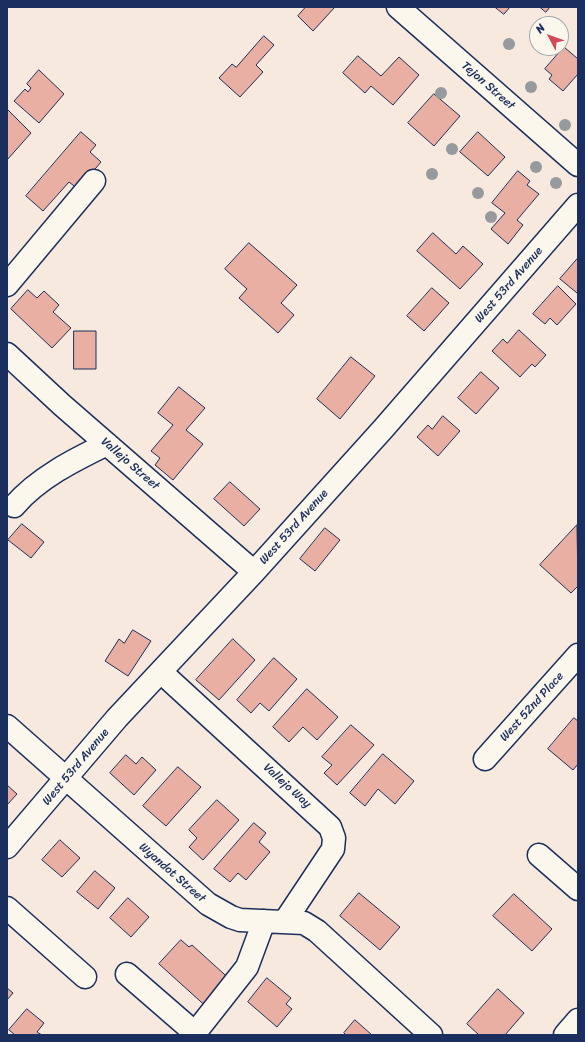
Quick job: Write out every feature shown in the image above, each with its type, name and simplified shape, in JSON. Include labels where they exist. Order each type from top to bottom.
[{"type":"street","name":"Tejon Street","points":[[398,7],[578,165]]},
{"type":"street","points":[[7,285],[94,181]]},
{"type":"street","name":"West 53rd Avenue","points":[[7,847],[118,718],[254,572],[473,327],[578,205]]},
{"type":"street","name":"Vallejo Street","points":[[7,354],[107,444],[254,572]]},
{"type":"street","points":[[14,506],[23,495],[54,473],[80,457],[107,444]]},
{"type":"street","name":"West 52nd Place","points":[[486,759],[578,655]]},
{"type":"street","name":"Vallejo Way","points":[[127,974],[195,1034],[247,967],[274,921],[333,849],[334,838],[330,827],[161,672]]},
{"type":"street","name":"Wyandot Street","points":[[7,726],[208,904],[230,917],[251,921],[304,923],[317,931],[429,1034]]},
{"type":"street","points":[[539,855],[578,889]]},
{"type":"street","points":[[7,908],[85,976]]},
{"type":"street","points":[[565,1035],[578,1020]]},
{"type":"building","points":[[306,7],[335,7],[313,31],[298,16]]},
{"type":"building","points":[[495,7],[510,7],[504,14]]},
{"type":"building","points":[[540,7],[550,7],[546,12]]},
{"type":"building","points":[[264,36],[274,45],[256,65],[263,72],[240,97],[219,78],[232,64],[236,67]]},
{"type":"building","points":[[569,51],[578,59],[578,74],[563,91],[549,79],[552,75],[545,69],[556,56],[569,56]]},
{"type":"building","points":[[358,56],[381,76],[399,57],[419,75],[393,105],[371,86],[365,93],[343,73]]},
{"type":"building","points":[[39,70],[64,94],[39,123],[14,101],[25,89],[28,92],[31,88],[27,84]]},
{"type":"building","points":[[434,94],[460,116],[434,146],[408,123]]},
{"type":"building","points":[[7,109],[31,133],[7,160]]},
{"type":"building","points":[[81,132],[96,145],[90,152],[101,162],[78,189],[69,182],[43,211],[26,196]]},
{"type":"building","points":[[478,132],[505,157],[488,176],[460,152]]},
{"type":"building","points":[[518,171],[530,181],[527,185],[539,194],[517,220],[523,225],[508,244],[491,229],[505,213],[492,203]]},
{"type":"building","points":[[433,233],[456,254],[463,246],[483,264],[460,289],[417,251]]},
{"type":"building","points":[[249,243],[297,285],[281,303],[294,315],[278,333],[239,298],[247,289],[225,269]]},
{"type":"building","points":[[578,258],[578,291],[577,293],[560,279]]},
{"type":"building","points":[[558,286],[576,304],[557,325],[550,318],[545,324],[533,314]]},
{"type":"building","points":[[432,288],[449,303],[424,331],[407,316]]},
{"type":"building","points":[[28,290],[37,298],[44,291],[59,305],[53,312],[71,328],[52,348],[11,309]]},
{"type":"building","points":[[519,330],[546,355],[535,367],[532,364],[520,377],[492,351],[503,339],[507,343]]},
{"type":"building","points":[[74,331],[96,331],[96,369],[74,369]]},
{"type":"building","points":[[351,357],[375,376],[340,419],[317,399]]},
{"type":"building","points":[[481,372],[499,388],[476,414],[458,398]]},
{"type":"building","points":[[179,387],[205,408],[186,430],[203,444],[173,480],[155,465],[160,458],[151,451],[173,425],[158,413]]},
{"type":"building","points":[[443,416],[460,431],[438,456],[417,437],[428,425],[432,429]]},
{"type":"building","points":[[230,482],[260,509],[244,526],[214,499]]},
{"type":"building","points":[[22,524],[44,542],[31,558],[8,540]]},
{"type":"building","points":[[577,525],[578,586],[571,593],[540,565]]},
{"type":"building","points":[[325,528],[340,540],[315,571],[300,559]]},
{"type":"building","points":[[133,630],[151,641],[128,676],[105,661],[119,639],[124,643]]},
{"type":"building","points":[[233,639],[255,660],[219,700],[196,680]]},
{"type":"building","points":[[274,658],[297,679],[269,711],[260,703],[251,713],[237,700]]},
{"type":"building","points":[[307,689],[338,717],[317,740],[303,727],[289,742],[273,727]]},
{"type":"building","points":[[574,718],[578,721],[578,764],[573,770],[548,749]]},
{"type":"building","points":[[351,725],[374,745],[337,785],[324,773],[332,765],[322,757]]},
{"type":"building","points":[[383,754],[414,781],[395,804],[378,789],[365,806],[350,793]]},
{"type":"building","points":[[126,755],[136,764],[142,757],[156,770],[134,795],[110,773]]},
{"type":"building","points":[[178,767],[201,787],[166,826],[143,806]]},
{"type":"building","points":[[7,785],[17,794],[7,805]]},
{"type":"building","points":[[217,800],[239,820],[203,860],[189,847],[197,838],[189,830]]},
{"type":"building","points":[[254,823],[266,833],[259,842],[270,852],[246,880],[238,873],[230,882],[214,869]]},
{"type":"building","points":[[60,840],[80,858],[62,877],[42,860]]},
{"type":"building","points":[[95,871],[115,888],[98,909],[77,892]]},
{"type":"building","points":[[359,893],[400,927],[380,950],[340,916]]},
{"type":"building","points":[[514,894],[552,929],[532,951],[493,916]]},
{"type":"building","points":[[128,898],[149,917],[131,937],[110,918]]},
{"type":"building","points":[[181,940],[189,947],[192,945],[234,983],[210,1010],[159,964]]},
{"type":"building","points":[[267,978],[291,998],[286,1004],[292,1009],[277,1027],[248,1002]]},
{"type":"building","points":[[7,988],[13,993],[7,1000]]},
{"type":"building","points":[[498,989],[524,1013],[505,1035],[479,1035],[467,1024]]},
{"type":"building","points":[[27,1009],[44,1023],[37,1032],[42,1035],[15,1035],[9,1030]]},
{"type":"building","points":[[355,1020],[372,1035],[346,1035],[344,1033]]}]
